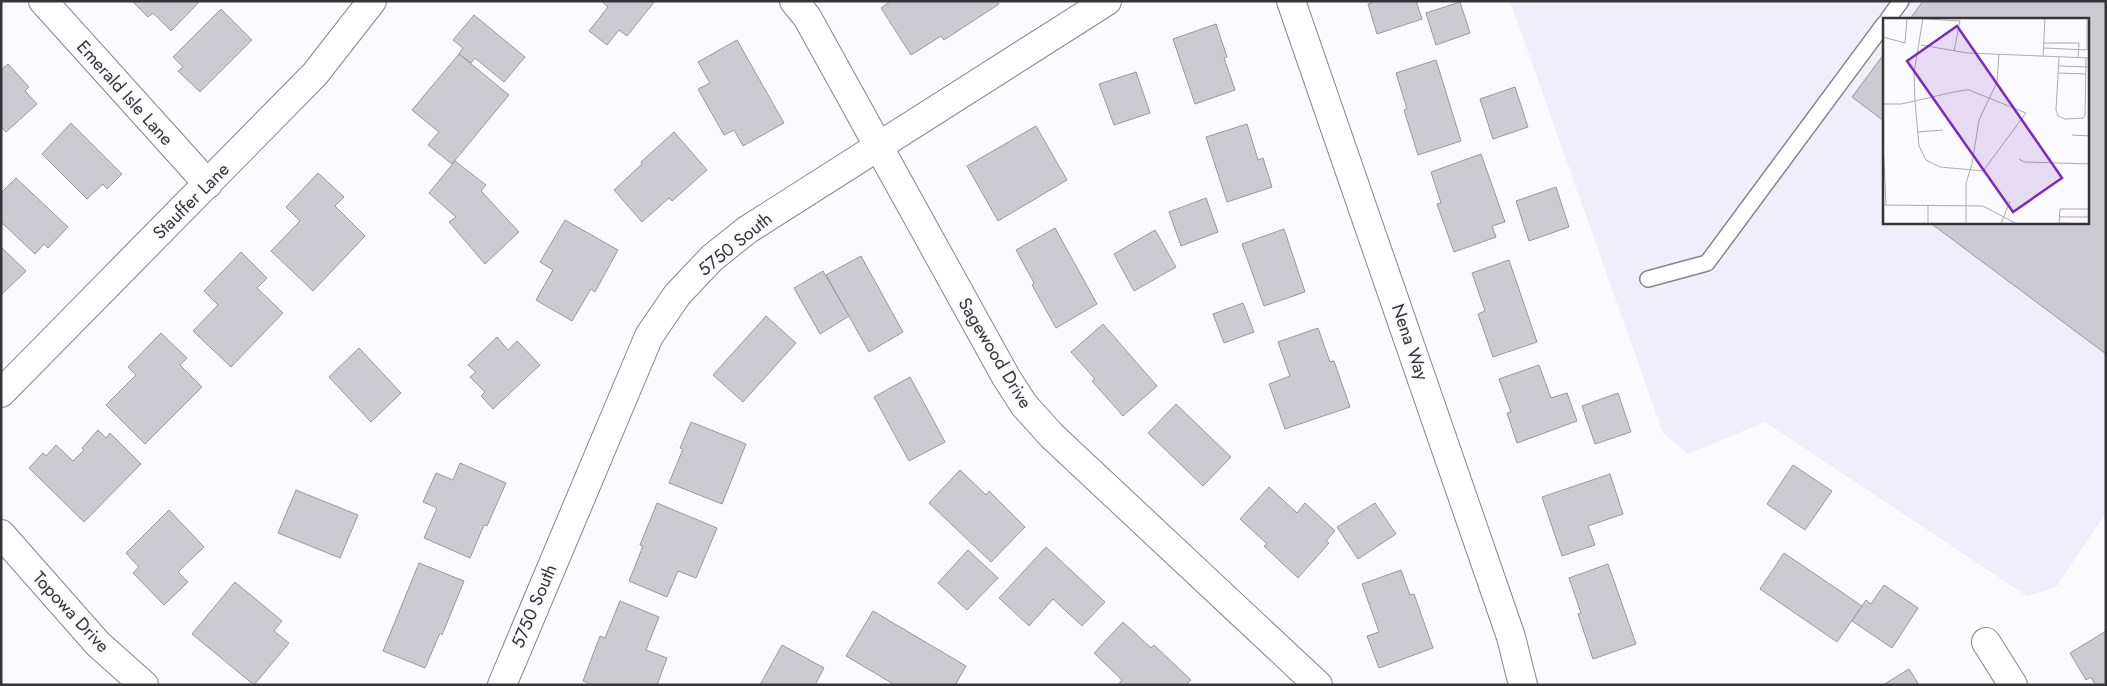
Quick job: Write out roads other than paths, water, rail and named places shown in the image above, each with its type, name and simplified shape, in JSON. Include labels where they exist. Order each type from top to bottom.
[{"type":"street","name":"Emerald Isle Lane","points":[[43,1],[208,184]]},
{"type":"street","name":"Stauffer Lane","points":[[1,393],[315,74],[372,1]]},
{"type":"street","name":"Sagewood Drive","points":[[794,1],[807,17],[1006,377],[1024,405],[1052,436],[1318,685]]},
{"type":"street","name":"5750 South","points":[[502,685],[649,336],[677,295],[712,258],[747,230],[1107,1]]},
{"type":"street","name":"Nena Way","points":[[1292,1],[1508,627],[1523,685]]},
{"type":"street","name":"Topowa Drive","points":[[1,534],[98,644],[144,685]]},
{"type":"street","points":[[1986,642],[2013,685]]},
{"type":"lane","points":[[1889,18],[1901,1]]},
{"type":"lane","points":[[1648,279],[1707,262],[1883,25]]}]
